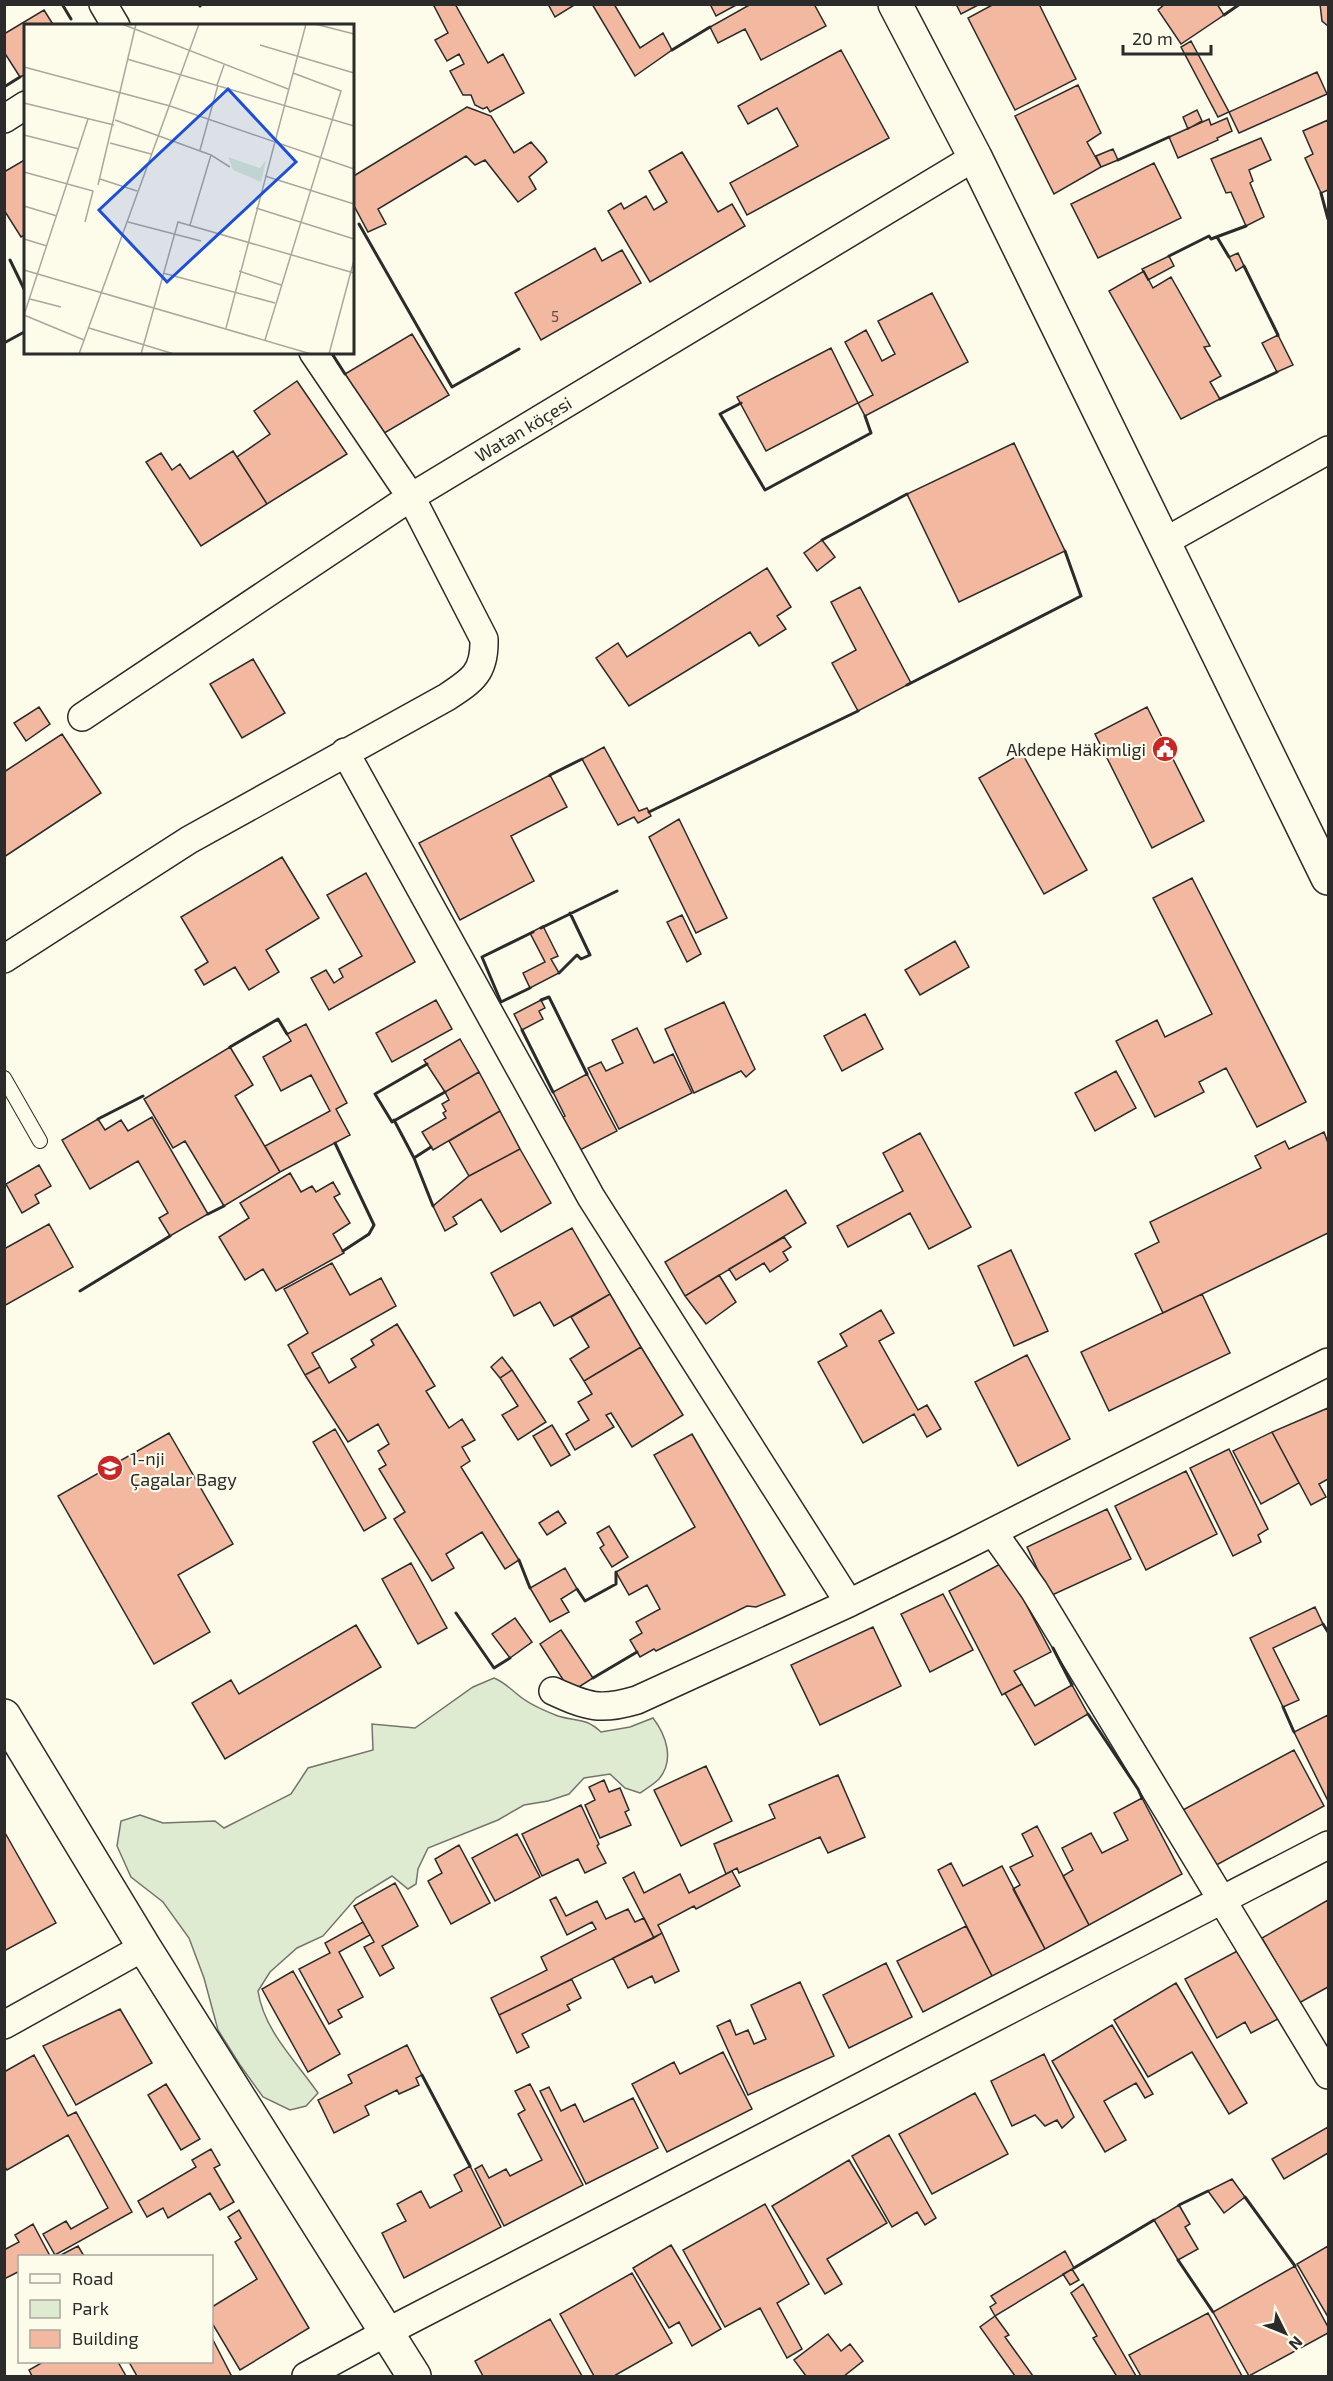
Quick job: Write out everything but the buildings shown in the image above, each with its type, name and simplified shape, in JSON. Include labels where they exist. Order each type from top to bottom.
[{"type":"main road","points":[[895,4],[975,157],[1329,878]]},
{"type":"main road","points":[[4,1716],[144,1947],[414,2376]]},
{"type":"street","points":[[103,4],[115,24]]},
{"type":"street","points":[[4,119],[24,106]]},
{"type":"street","name":"Watan köçesi","points":[[82,717],[411,496],[975,157]]},
{"type":"street","points":[[4,959],[189,840],[464,685],[476,674],[484,658],[484,639],[411,496],[314,354]]},
{"type":"street","points":[[1164,542],[1329,450]]},
{"type":"street","points":[[345,752],[591,1197],[849,1603]]},
{"type":"street","points":[[553,1690],[583,1705],[613,1707],[637,1700],[849,1603],[1329,1362]]},
{"type":"street","points":[[993,1532],[1034,1590],[1329,2075]]},
{"type":"street","points":[[306,2376],[1329,1845]]},
{"type":"street","points":[[4,2025],[144,1947]]},
{"type":"lane","points":[[4,1078],[40,1140]]},
{"type":"green space","points":[[494,1678],[536,1706],[558,1716],[585,1722],[601,1732],[630,1727],[653,1718],[662,1732],[667,1748],[667,1764],[664,1772],[657,1781],[640,1793],[625,1788],[610,1774],[584,1778],[569,1794],[548,1801],[524,1805],[498,1820],[428,1848],[418,1869],[416,1884],[408,1889],[392,1876],[356,1898],[323,1936],[297,1948],[270,1972],[258,1991],[261,2006],[274,2032],[318,2093],[306,2106],[290,2110],[263,2097],[218,2030],[204,1978],[189,1938],[163,1902],[131,1877],[117,1846],[121,1821],[140,1815],[163,1823],[215,1821],[224,1828],[291,1794],[308,1768],[373,1750],[372,1724],[415,1728],[473,1687]]},
{"type":"wall","points":[[62,4],[71,19]]},
{"type":"wall","points":[[1224,15],[1240,4]]},
{"type":"wall","points":[[672,50],[710,27]]},
{"type":"wall","points":[[4,87],[20,77]]},
{"type":"wall","points":[[1118,160],[1169,137]]},
{"type":"wall","points":[[1321,193],[1328,219]]},
{"type":"wall","points":[[359,224],[452,387],[519,349]]},
{"type":"wall","points":[[1169,256],[1209,236],[1211,239],[1246,226]]},
{"type":"wall","points":[[1217,237],[1229,257]]},
{"type":"wall","points":[[10,260],[24,289]]},
{"type":"wall","points":[[1244,266],[1278,335]]},
{"type":"wall","points":[[4,343],[24,332]]},
{"type":"wall","points":[[332,354],[345,374]]},
{"type":"wall","points":[[1220,399],[1277,372]]},
{"type":"wall","points":[[741,403],[720,414],[765,490],[871,433],[865,416]]},
{"type":"wall","points":[[822,540],[907,494]]},
{"type":"wall","points":[[907,685],[1081,596],[1065,551]]},
{"type":"wall","points":[[649,812],[858,711]]},
{"type":"wall","points":[[550,775],[582,759]]},
{"type":"wall","points":[[541,928],[617,891]]},
{"type":"wall","points":[[559,973],[577,955],[581,959],[590,955],[570,913]]},
{"type":"wall","points":[[530,988],[501,1002],[482,957],[533,932]]},
{"type":"wall","points":[[541,1000],[549,997],[587,1074]]},
{"type":"wall","points":[[230,1047],[278,1019],[287,1034]]},
{"type":"wall","points":[[522,1030],[553,1092]]},
{"type":"wall","points":[[427,1064],[375,1094],[392,1122],[445,1092]]},
{"type":"wall","points":[[98,1119],[143,1096]]},
{"type":"wall","points":[[394,1120],[414,1158],[431,1147]]},
{"type":"wall","points":[[335,1143],[374,1225],[369,1234],[343,1251]]},
{"type":"wall","points":[[414,1158],[433,1206]]},
{"type":"wall","points":[[208,1214],[224,1206]]},
{"type":"wall","points":[[80,1291],[170,1236]]},
{"type":"wall","points":[[519,1560],[530,1588]]},
{"type":"wall","points":[[577,1589],[585,1601],[616,1584],[616,1572]]},
{"type":"wall","points":[[456,1613],[494,1668],[510,1658]]},
{"type":"wall","points":[[1323,1624],[1328,1632]]},
{"type":"wall","points":[[1053,1648],[1072,1685]]},
{"type":"wall","points":[[593,1678],[637,1652]]},
{"type":"wall","points":[[1283,1707],[1294,1732]]},
{"type":"wall","points":[[1088,1714],[1142,1798]]},
{"type":"wall","points":[[422,2075],[470,2166]]},
{"type":"wall","points":[[1179,2205],[1208,2191]]},
{"type":"wall","points":[[1245,2197],[1295,2266]]},
{"type":"wall","points":[[1074,2268],[1154,2220]]},
{"type":"wall","points":[[1178,2260],[1213,2312]]},
{"type":"place","name":"Akdepe Häkimligi","points":[[1165,749]]},
{"type":"place","name":"1-nji Çagalar Bagy","points":[[110,1468]]}]
